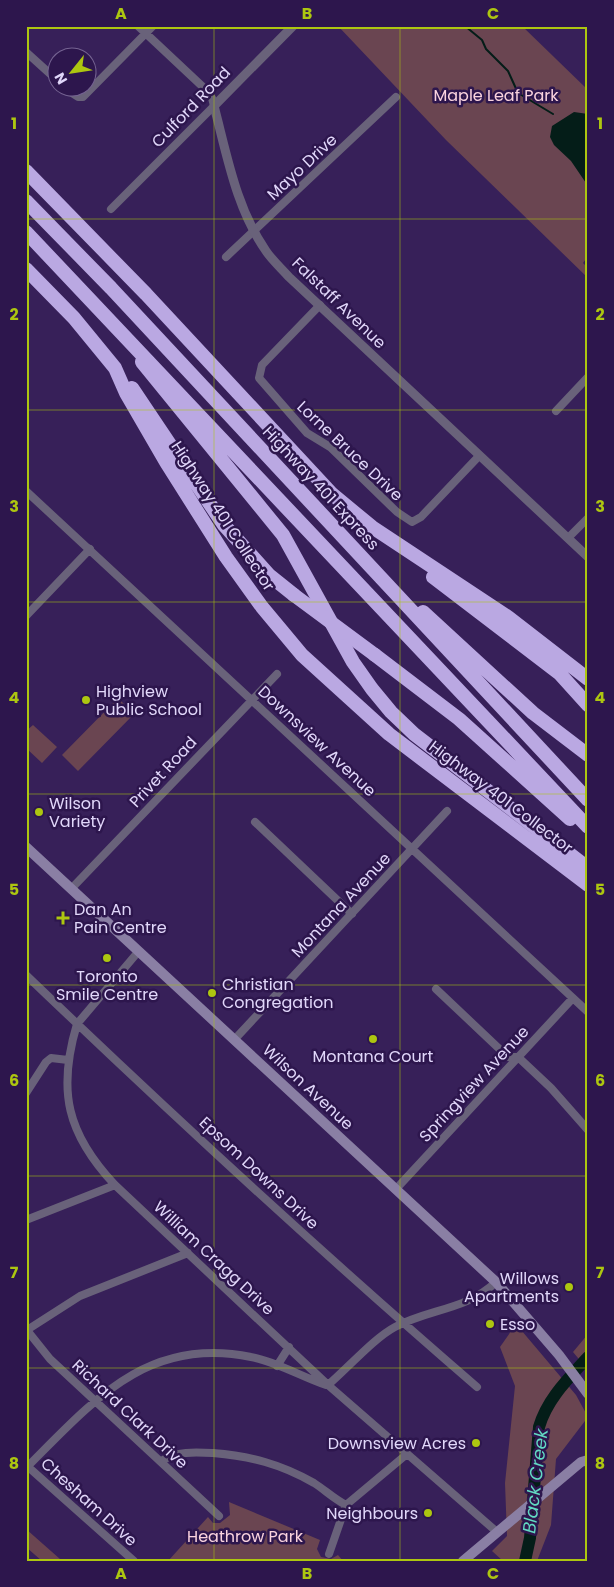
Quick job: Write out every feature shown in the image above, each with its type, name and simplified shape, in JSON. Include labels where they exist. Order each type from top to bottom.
[{"type":"highway","points":[[26,171],[146,294],[332,494],[450,590],[560,674],[588,705]]},
{"type":"highway","name":"Highway 401 Express","points":[[26,202],[111,288],[588,800]]},
{"type":"highway","points":[[26,232],[588,827]]},
{"type":"highway","name":"Highway 401 Collector","points":[[26,268],[74,318],[119,375],[126,393],[166,462],[226,557],[262,607],[302,655],[389,734],[588,885]]},
{"type":"highway","points":[[120,330],[153,378],[283,535],[353,662],[391,712],[414,734],[588,868]]},
{"type":"highway","points":[[119,375],[133,389],[224,525],[269,575],[459,720],[588,834]]},
{"type":"highway","points":[[372,527],[508,617],[588,679]]},
{"type":"highway","points":[[392,590],[427,614],[533,713],[588,755]]},
{"type":"main road","name":"Wilson Avenue","points":[[26,847],[496,1282],[562,1358],[587,1390]]},
{"type":"main road","points":[[463,1561],[584,1461],[588,1451]]},
{"type":"street","name":"Falstaff Avenue","points":[[138,26],[204,87],[212,98],[242,208],[266,252],[588,558]]},
{"type":"street","points":[[98,82],[154,26]]},
{"type":"street","name":"Culford Road","points":[[111,209],[293,26]]},
{"type":"street","points":[[26,52],[48,72]]},
{"type":"street","name":"Mayo Drive","points":[[226,257],[396,97]]},
{"type":"street","name":"Lorne Bruce Drive","points":[[320,305],[262,364],[259,378],[307,433],[330,447],[404,519],[412,522],[421,517],[479,456]]},
{"type":"street","points":[[556,411],[588,377]]},
{"type":"street","name":"Downsview Avenue","points":[[26,492],[90,549],[588,1012]]},
{"type":"street","points":[[568,538],[588,518]]},
{"type":"street","points":[[26,616],[90,549]]},
{"type":"street","name":"Privet Road","points":[[71,889],[276,674]]},
{"type":"street","name":"Montana Avenue","points":[[234,1040],[447,810]]},
{"type":"street","points":[[255,822],[352,914]]},
{"type":"street","name":"William Cragg Drive","points":[[138,952],[77,1024],[68,1060],[67,1091],[73,1123],[93,1161],[115,1185],[328,1385],[497,1532]]},
{"type":"street","name":"Epsom Downs Drive","points":[[26,975],[403,1324],[477,1387]]},
{"type":"street","points":[[436,988],[508,1057],[518,1057],[551,1088],[588,1130]]},
{"type":"street","name":"Springview Avenue","points":[[396,1189],[572,998]]},
{"type":"street","points":[[26,1093],[46,1062],[51,1058],[68,1060]]},
{"type":"street","points":[[26,1220],[115,1185]]},
{"type":"street","points":[[27,1330],[80,1296],[188,1253]]},
{"type":"street","points":[[27,1466],[93,1400],[142,1369],[165,1360],[193,1354],[221,1354],[252,1357],[328,1385],[384,1335],[403,1324],[470,1301],[485,1293],[496,1282]]},
{"type":"street","name":"Richard Clark Drive","points":[[27,1330],[50,1359],[220,1516]]},
{"type":"street","points":[[277,1366],[289,1347]]},
{"type":"street","points":[[161,1461],[173,1454],[193,1452],[232,1454],[257,1459],[293,1472],[346,1505]]},
{"type":"street","points":[[329,1554],[346,1505],[407,1454]]},
{"type":"street","name":"Chesham Drive","points":[[27,1466],[134,1561]]},
{"type":"green space","name":"Maple Leaf Park","points":[[338,26],[522,26],[588,90],[588,256],[583,263],[588,268],[588,278],[446,140]]},
{"type":"green space","points":[[118,698],[134,714],[78,771],[62,755]]},
{"type":"green space","points":[[33,725],[57,747],[42,763],[26,748],[26,731]]},
{"type":"green space","points":[[516,1324],[576,1395],[588,1417],[556,1459],[551,1525],[537,1561],[503,1561],[492,1551],[507,1536],[505,1483],[515,1386],[500,1347]]},
{"type":"green space","points":[[588,1334],[588,1370],[573,1352]]},
{"type":"green space","name":"Heathrow Park","points":[[229,1502],[320,1540],[317,1549],[321,1557],[331,1559],[338,1555],[343,1561],[168,1561],[208,1517],[213,1523],[220,1523],[230,1515]]},
{"type":"green space","points":[[26,1529],[62,1561],[42,1561],[26,1547]]},
{"type":"shaded area","points":[[574,112],[588,114],[588,186],[571,161],[554,145],[550,137],[552,126]]},
{"type":"waterway","points":[[465,26],[482,40],[486,49],[508,71],[518,93],[553,114]]},
{"type":"waterway","name":"Black Creek","points":[[525,1561],[530,1538],[539,1427],[553,1398],[588,1357]]},
{"type":"place","name":"Highview Public School","points":[[86,700]]},
{"type":"place","name":"Wilson Variety","points":[[39,812]]},
{"type":"place","name":"Dan An Pain Centre","points":[[63,918]]},
{"type":"place","name":"Toronto Smile Centre","points":[[107,958]]},
{"type":"place","name":"Christian Congregation","points":[[212,993]]},
{"type":"place","name":"Montana Court","points":[[373,1039]]},
{"type":"place","name":"Willows Apartments","points":[[569,1287]]},
{"type":"place","name":"Esso","points":[[490,1324]]},
{"type":"place","name":"Downsview Acres","points":[[476,1443]]},
{"type":"place","name":"Neighbours","points":[[428,1513]]}]
